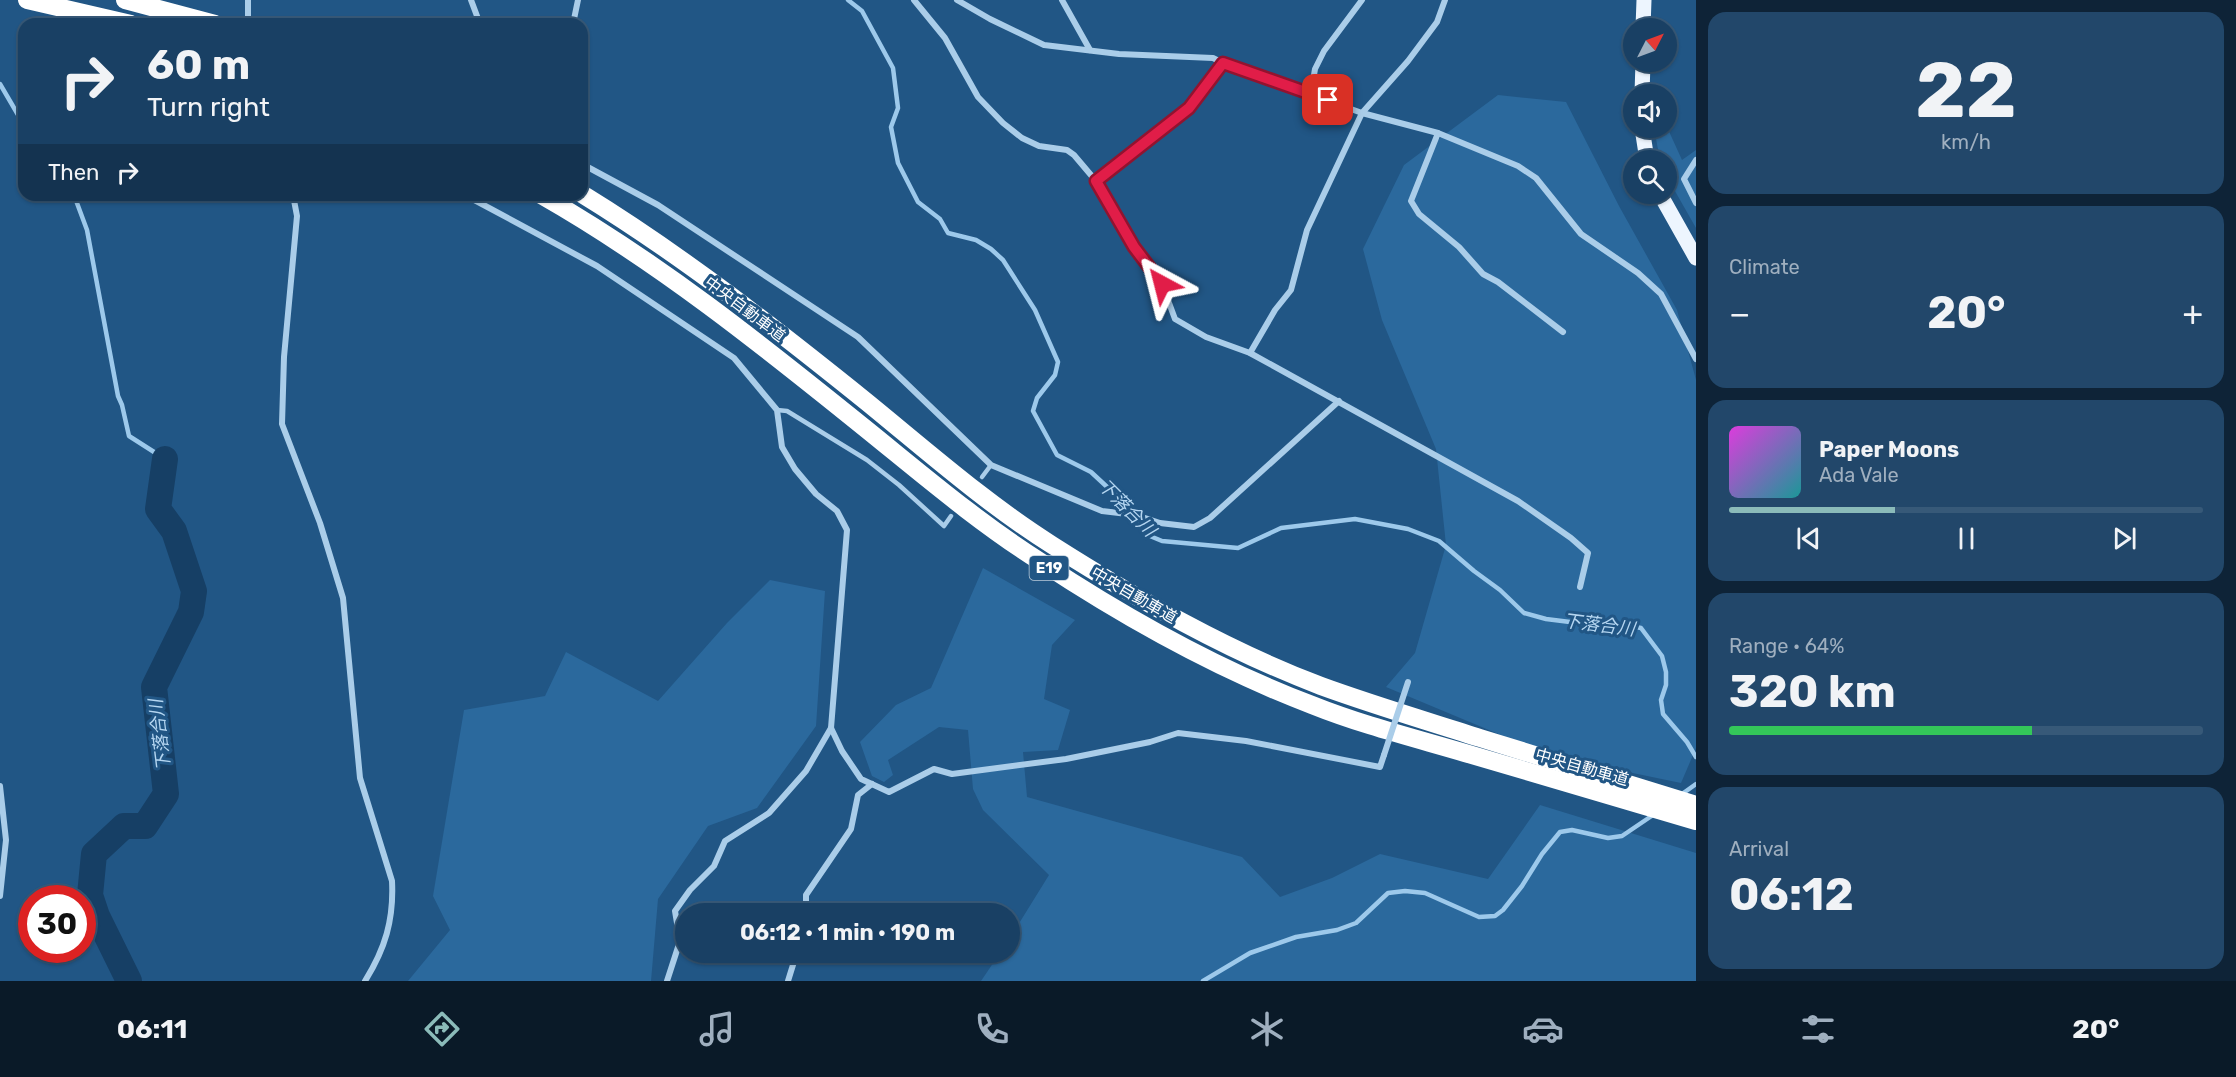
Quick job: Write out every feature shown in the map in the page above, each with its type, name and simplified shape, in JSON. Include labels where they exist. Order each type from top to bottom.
[{"type":"highway","points":[[27,0],[104,18]]},
{"type":"highway","points":[[125,0],[192,18]]},
{"type":"highway","name":"中央自動車道","points":[[588,198],[633,225],[701,273],[786,338],[981,495],[1048,543],[1178,620],[1320,685],[1633,794],[1696,821]]},
{"type":"highway","name":"中央自動車道","points":[[551,201],[621,244],[687,289],[1011,542],[1139,622],[1240,675],[1314,706],[1407,736],[1633,794],[1696,805]]},
{"type":"main road","points":[[1643,18],[1644,0]]},
{"type":"main road","points":[[1666,204],[1696,258]]},
{"type":"street","points":[[248,18],[249,0]]},
{"type":"street","points":[[471,0],[478,18]]},
{"type":"street","points":[[574,18],[578,0]]},
{"type":"street","points":[[914,0],[945,38],[978,97],[1003,123],[1022,138],[1039,146],[1067,150],[1096,181],[1134,247],[1162,284],[1175,319],[1206,337],[1250,353],[1518,501],[1571,538],[1588,553],[1580,587]]},
{"type":"street","points":[[957,0],[1034,42],[1119,54],[1213,58],[1362,113],[1438,133],[1518,166],[1536,178],[1581,234],[1638,273],[1661,294],[1696,359]]},
{"type":"street","points":[[1062,0],[1090,50]]},
{"type":"street","points":[[1311,93],[1315,69],[1324,51],[1362,0]]},
{"type":"street","points":[[1250,353],[1275,310],[1291,290],[1307,230],[1362,113],[1408,62],[1437,22],[1445,0]]},
{"type":"street","points":[[1096,181],[1189,108],[1223,63]]},
{"type":"street","points":[[1438,133],[1411,201],[1419,214],[1459,247],[1483,274],[1498,282],[1563,332]]},
{"type":"street","points":[[1696,160],[1684,179],[1696,203]]},
{"type":"street","points":[[588,167],[658,205],[858,336],[991,465],[1102,511],[1136,515],[1160,523],[1194,527],[1210,518],[1339,401]]},
{"type":"street","points":[[294,201],[297,216],[284,357],[282,424],[320,523],[343,598],[360,778],[392,881],[392,902],[384,948],[365,981]]},
{"type":"street","points":[[476,201],[597,266],[734,358],[777,410],[782,447],[795,469],[816,494],[837,511],[847,530],[831,728],[806,771],[769,813],[725,841],[714,866],[690,890],[675,911],[680,942],[667,981]]},
{"type":"street","points":[[831,728],[842,751],[861,779],[889,792],[934,769],[952,774],[1066,759],[1150,742],[1178,733],[1246,741],[1380,767],[1408,682]]},
{"type":"street","points":[[806,903],[806,894],[851,829],[858,795],[872,784]]},
{"type":"street","points":[[0,786],[6,840],[0,896]]},
{"type":"street","points":[[788,981],[794,963]]},
{"type":"lane","points":[[777,410],[787,411],[867,460],[900,484],[944,526],[951,516]]},
{"type":"lane","points":[[982,477],[991,465]]},
{"type":"shaded area","points":[[1498,95],[1566,102],[1619,206],[1677,310],[1696,380],[1696,748],[1681,783],[1599,766],[1508,738],[1386,687],[1415,653],[1446,545],[1436,449],[1382,320],[1363,249],[1404,165]]},
{"type":"shaded area","points":[[1656,138],[1672,138],[1682,160],[1696,150],[1696,228],[1677,195],[1677,150],[1658,150]]},
{"type":"shaded area","points":[[983,568],[1075,620],[1052,645],[1044,699],[1070,710],[1058,750],[1023,752],[1027,797],[1242,857],[1280,897],[1332,878],[1380,854],[1488,879],[1540,805],[1696,853],[1696,981],[981,981],[993,963],[1020,963],[1020,922],[1049,875],[983,810],[973,789],[968,730],[939,727],[888,760],[893,775],[884,782],[872,776],[860,742],[896,705],[931,688]]},
{"type":"shaded area","points":[[770,580],[825,591],[816,726],[757,808],[708,826],[658,899],[651,981],[408,981],[450,930],[433,896],[464,710],[545,696],[566,652],[658,701],[727,623]]},
{"type":"waterway","name":"下落合川","points":[[848,0],[862,11],[893,68],[898,108],[891,127],[898,163],[918,202],[940,219],[948,233],[976,240],[1003,260],[1035,310],[1058,362],[1055,375],[1037,398],[1033,411],[1057,455],[1091,472],[1119,498],[1150,536],[1162,541],[1238,548],[1281,528],[1355,519],[1408,529],[1439,541],[1500,590],[1524,613],[1546,619],[1641,628],[1662,656],[1666,672],[1666,685],[1661,700],[1663,714],[1687,742],[1696,757]]},
{"type":"waterway","points":[[0,84],[18,115]]},
{"type":"waterway","points":[[76,201],[87,230],[118,396],[129,436],[165,459]]},
{"type":"waterway","name":"下落合川","points":[[129,981],[97,916],[90,895],[94,854],[124,826],[145,826],[166,794],[154,687],[191,612],[194,591],[174,531],[158,509],[165,459]]},
{"type":"waterway","name":"下落合川","points":[[1682,794],[1696,784]]},
{"type":"waterway","name":"下落合川","points":[[1203,981],[1250,953],[1296,937],[1337,930],[1356,923],[1388,893],[1405,891],[1425,893],[1479,917],[1495,916],[1503,910],[1522,886],[1542,854],[1560,832],[1572,830],[1608,838],[1622,836],[1653,815]]},
{"type":"route","points":[[1162,284],[1134,247],[1096,181],[1189,108],[1223,63],[1328,100]]}]
